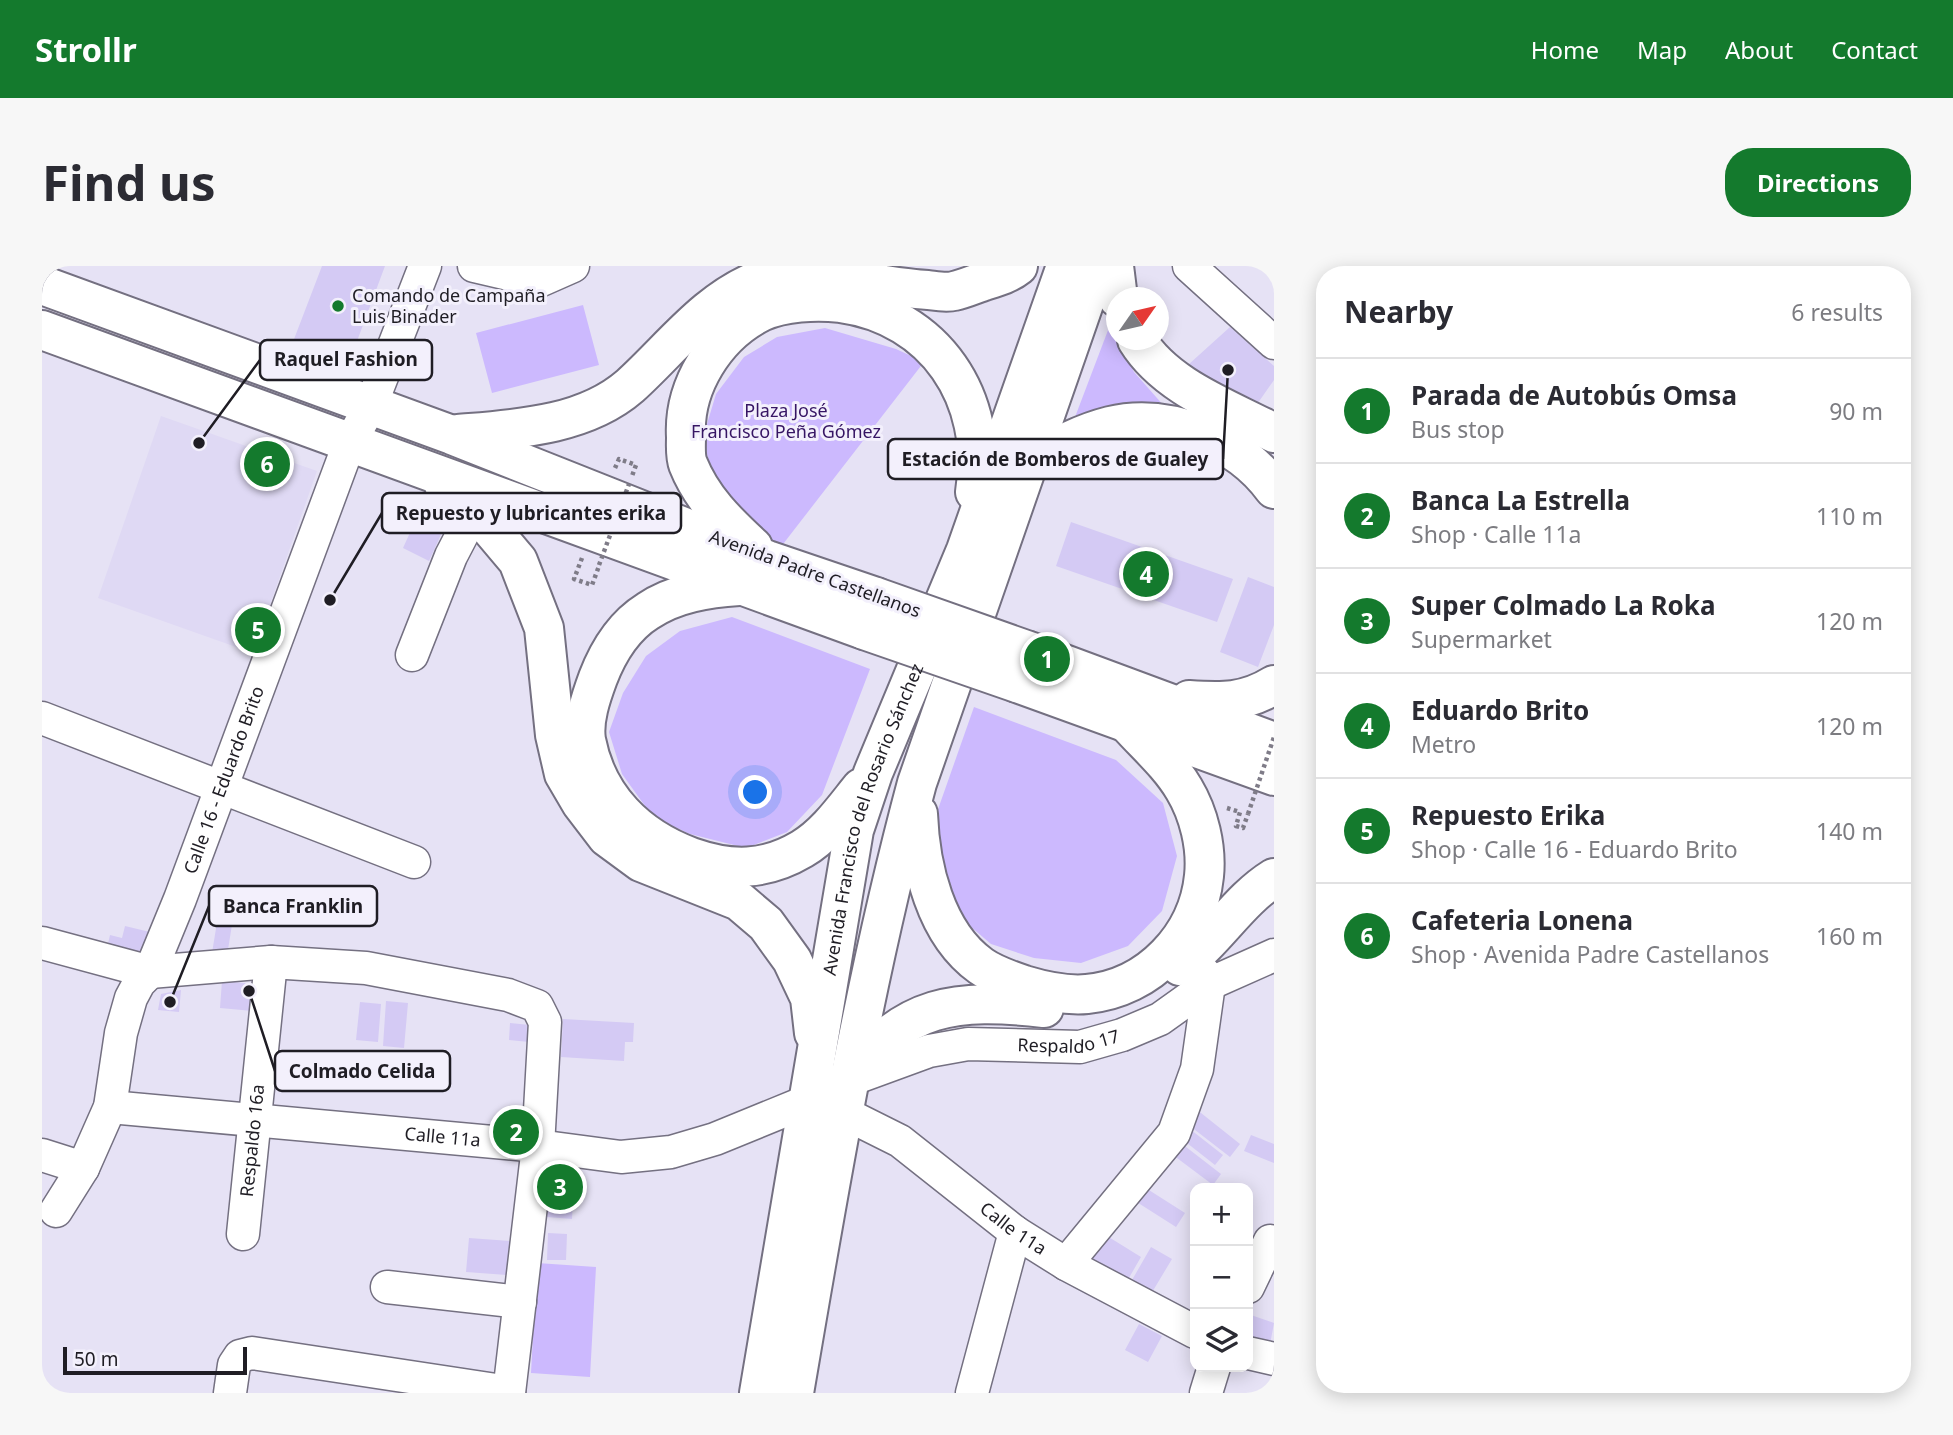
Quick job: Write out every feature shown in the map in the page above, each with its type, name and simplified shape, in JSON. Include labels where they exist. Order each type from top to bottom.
[{"type":"main road","points":[[452,435],[530,427],[588,411],[628,387],[684,331],[719,301],[761,279],[809,269],[853,275],[907,289],[952,292],[1008,273],[1018,266]]},
{"type":"main road","name":"Avenida Francisco del Rosario Sánchez","points":[[794,1393],[832,1098],[817,1056],[854,830],[873,773],[967,550],[1066,266]]},
{"type":"main road","name":"Avenida Francisco del Rosario Sánchez","points":[[759,1393],[832,1098],[917,783],[1097,266]]},
{"type":"main road","points":[[1114,266],[1117,287]]},
{"type":"main road","name":"Avenida Padre Castellanos","points":[[42,285],[452,435],[755,573],[1140,711],[1274,776]]},
{"type":"main road","points":[[873,773],[829,827],[803,848],[763,867],[715,866],[648,838],[608,797],[586,739],[589,703],[602,666],[621,634],[648,610],[684,595],[755,573],[702,492],[687,461],[684,414],[699,373],[728,335],[762,312],[822,301],[858,306],[890,317],[923,339],[948,365],[967,398],[977,437],[978,476],[967,550]]},
{"type":"main road","name":"Avenida Padre Castellanos","points":[[42,330],[427,471],[595,548],[755,573]]},
{"type":"main road","points":[[1143,350],[1182,385],[1274,433]]},
{"type":"main road","points":[[1031,461],[1070,440],[1112,426],[1157,422],[1200,434],[1242,456],[1274,489]]},
{"type":"main road","points":[[427,471],[475,510],[518,561],[544,628],[555,735],[564,774],[581,803],[607,837],[641,862],[739,901],[766,924],[792,960],[810,998],[817,1056]]},
{"type":"main road","points":[[1198,957],[1205,862],[1200,825],[1185,789],[1140,711],[1234,703],[1257,696],[1274,685]]},
{"type":"main road","name":"Avenida Padre Castellanos","points":[[1140,711],[1274,742]]},
{"type":"main road","points":[[917,783],[919,849],[934,900],[955,941],[980,966],[1003,978],[1047,992],[1087,994],[1125,984],[1168,957],[1198,957]]},
{"type":"main road","points":[[832,1098],[870,1050],[925,1013],[960,1004],[992,1003],[1081,1012],[1142,994],[1198,957],[1251,892],[1274,878]]},
{"type":"street","name":"Calle 16 - Eduardo Brito","points":[[56,1210],[83,1168],[110,1107],[121,1033],[131,998],[139,983],[150,972],[349,444],[371,405],[425,266]]},
{"type":"street","points":[[474,266],[539,281],[573,266]]},
{"type":"street","points":[[1189,266],[1274,343]]},
{"type":"street","points":[[412,655],[451,556],[475,510]]},
{"type":"street","points":[[42,718],[222,785],[414,862]]},
{"type":"street","points":[[42,943],[150,972],[271,962],[366,968],[508,995],[537,1006],[543,1013],[545,1022],[538,1146],[509,1393],[253,1353],[240,1356],[234,1366],[230,1393]]},
{"type":"street","points":[[1066,1264],[1174,1133],[1197,1069],[1198,957],[1274,956]]},
{"type":"street","name":"Respaldo 16a","points":[[243,1234],[271,962]]},
{"type":"street","name":"Calle 11a","points":[[110,1107],[538,1146],[621,1157],[671,1152],[832,1098],[900,1141],[1015,1232],[1066,1264],[1190,1329]]},
{"type":"street","points":[[42,1155],[83,1168]]},
{"type":"street","points":[[972,1393],[1015,1232]]},
{"type":"street","points":[[1253,1277],[1270,1241]]},
{"type":"street","points":[[387,1287],[520,1302]]},
{"type":"street","points":[[1253,1354],[1274,1359]]},
{"type":"street","points":[[1206,1393],[1212,1372]]},
{"type":"path","points":[[595,548],[592,585],[574,579],[595,548],[629,484]]},
{"type":"path","points":[[1220,806],[1240,812],[1236,826],[1243,828],[1274,737]]},
{"type":"shaded area","points":[[161,416],[317,471],[253,653],[98,598]]},
{"type":"green space","points":[[583,305],[599,365],[492,393],[476,333]]},
{"type":"green space","name":"Plaza José Francisco Peña Gómez","points":[[825,328],[896,349],[924,362],[780,548],[735,517],[711,479],[704,434],[716,394],[744,357],[777,337]]},
{"type":"green space","points":[[1106,336],[1106,350],[1123,350],[1134,372],[1164,406],[1072,425]]},
{"type":"green space","points":[[732,617],[870,669],[822,795],[787,832],[746,848],[690,834],[653,817],[622,774],[609,732],[623,693],[646,656],[680,631]]},
{"type":"green space","points":[[974,707],[1116,760],[1163,803],[1177,856],[1162,911],[1128,946],[1081,963],[1034,958],[991,944],[957,915],[934,864],[936,815]]},
{"type":"green space","points":[[537,1263],[596,1267],[590,1377],[531,1373]]},
{"type":"building","name":"Comando de Campaña Luis Binader","points":[[322,266],[385,266],[347,368],[291,347]]},
{"type":"building","points":[[1230,327],[1274,366],[1274,380],[1253,410],[1178,374]]},
{"type":"building","points":[[418,515],[444,528],[429,561],[403,548]]},
{"type":"building","points":[[1071,522],[1233,579],[1217,622],[1056,566]]},
{"type":"building","points":[[1248,577],[1274,587],[1274,625],[1258,667],[1220,652]]},
{"type":"building","points":[[219,910],[234,912],[227,956],[212,953]]},
{"type":"building","points":[[125,926],[154,933],[142,957],[107,948],[110,935],[122,938]]},
{"type":"building","points":[[222,981],[255,984],[253,1011],[220,1008]]},
{"type":"building","points":[[181,990],[179,1012],[158,1010],[161,994]]},
{"type":"building","points":[[386,1001],[408,1003],[404,1048],[383,1046]]},
{"type":"building","points":[[360,1002],[381,1004],[378,1042],[356,1040]]},
{"type":"building","points":[[563,1019],[634,1023],[633,1042],[625,1042],[624,1061],[561,1057]]},
{"type":"building","points":[[510,1023],[530,1025],[529,1042],[509,1040]]},
{"type":"building","points":[[1196,1109],[1240,1144],[1230,1157],[1186,1123]]},
{"type":"building","points":[[507,1124],[526,1125],[525,1141],[507,1140]]},
{"type":"building","points":[[1186,1126],[1223,1155],[1215,1165],[1178,1136]]},
{"type":"building","points":[[1251,1135],[1274,1144],[1274,1163],[1244,1151]]},
{"type":"building","points":[[1177,1140],[1221,1174],[1214,1183],[1210,1183],[1169,1152]]},
{"type":"building","points":[[548,1179],[574,1180],[572,1219],[547,1217]]},
{"type":"building","points":[[1141,1185],[1185,1213],[1176,1227],[1132,1199]]},
{"type":"building","points":[[1099,1231],[1141,1257],[1126,1283],[1083,1257]]},
{"type":"building","points":[[548,1233],[567,1234],[566,1260],[547,1260]]},
{"type":"building","points":[[469,1238],[510,1241],[507,1275],[466,1272]]},
{"type":"building","points":[[1151,1247],[1172,1259],[1148,1299],[1128,1287]]},
{"type":"building","points":[[1253,1316],[1274,1323],[1269,1350],[1253,1345]]},
{"type":"building","points":[[1139,1324],[1162,1336],[1148,1362],[1125,1350]]},
{"type":"place","name":"Comando de Campaña Luis Binader","points":[[338,306]]},
{"type":"place","name":"Estación de Bomberos de Gualey","points":[[1228,370]]},
{"type":"place","name":"Raquel Fashion","points":[[199,443]]},
{"type":"place","name":"Cafeteria Lonena","points":[[267,464]]},
{"type":"place","name":"Eduardo Brito","points":[[1146,574]]},
{"type":"place","name":"Repuesto y lubricantes erika","points":[[330,600]]},
{"type":"place","name":"Repuesto Erika","points":[[258,630]]},
{"type":"place","name":"Parada de Autobús Omsa","points":[[1047,659]]},
{"type":"place","name":"Colmado Celida","points":[[249,991]]},
{"type":"place","name":"Banca Franklin","points":[[170,1002]]},
{"type":"place","name":"Banca La Estrella","points":[[516,1132]]},
{"type":"place","name":"Super Colmado La Roka","points":[[560,1187]]}]
